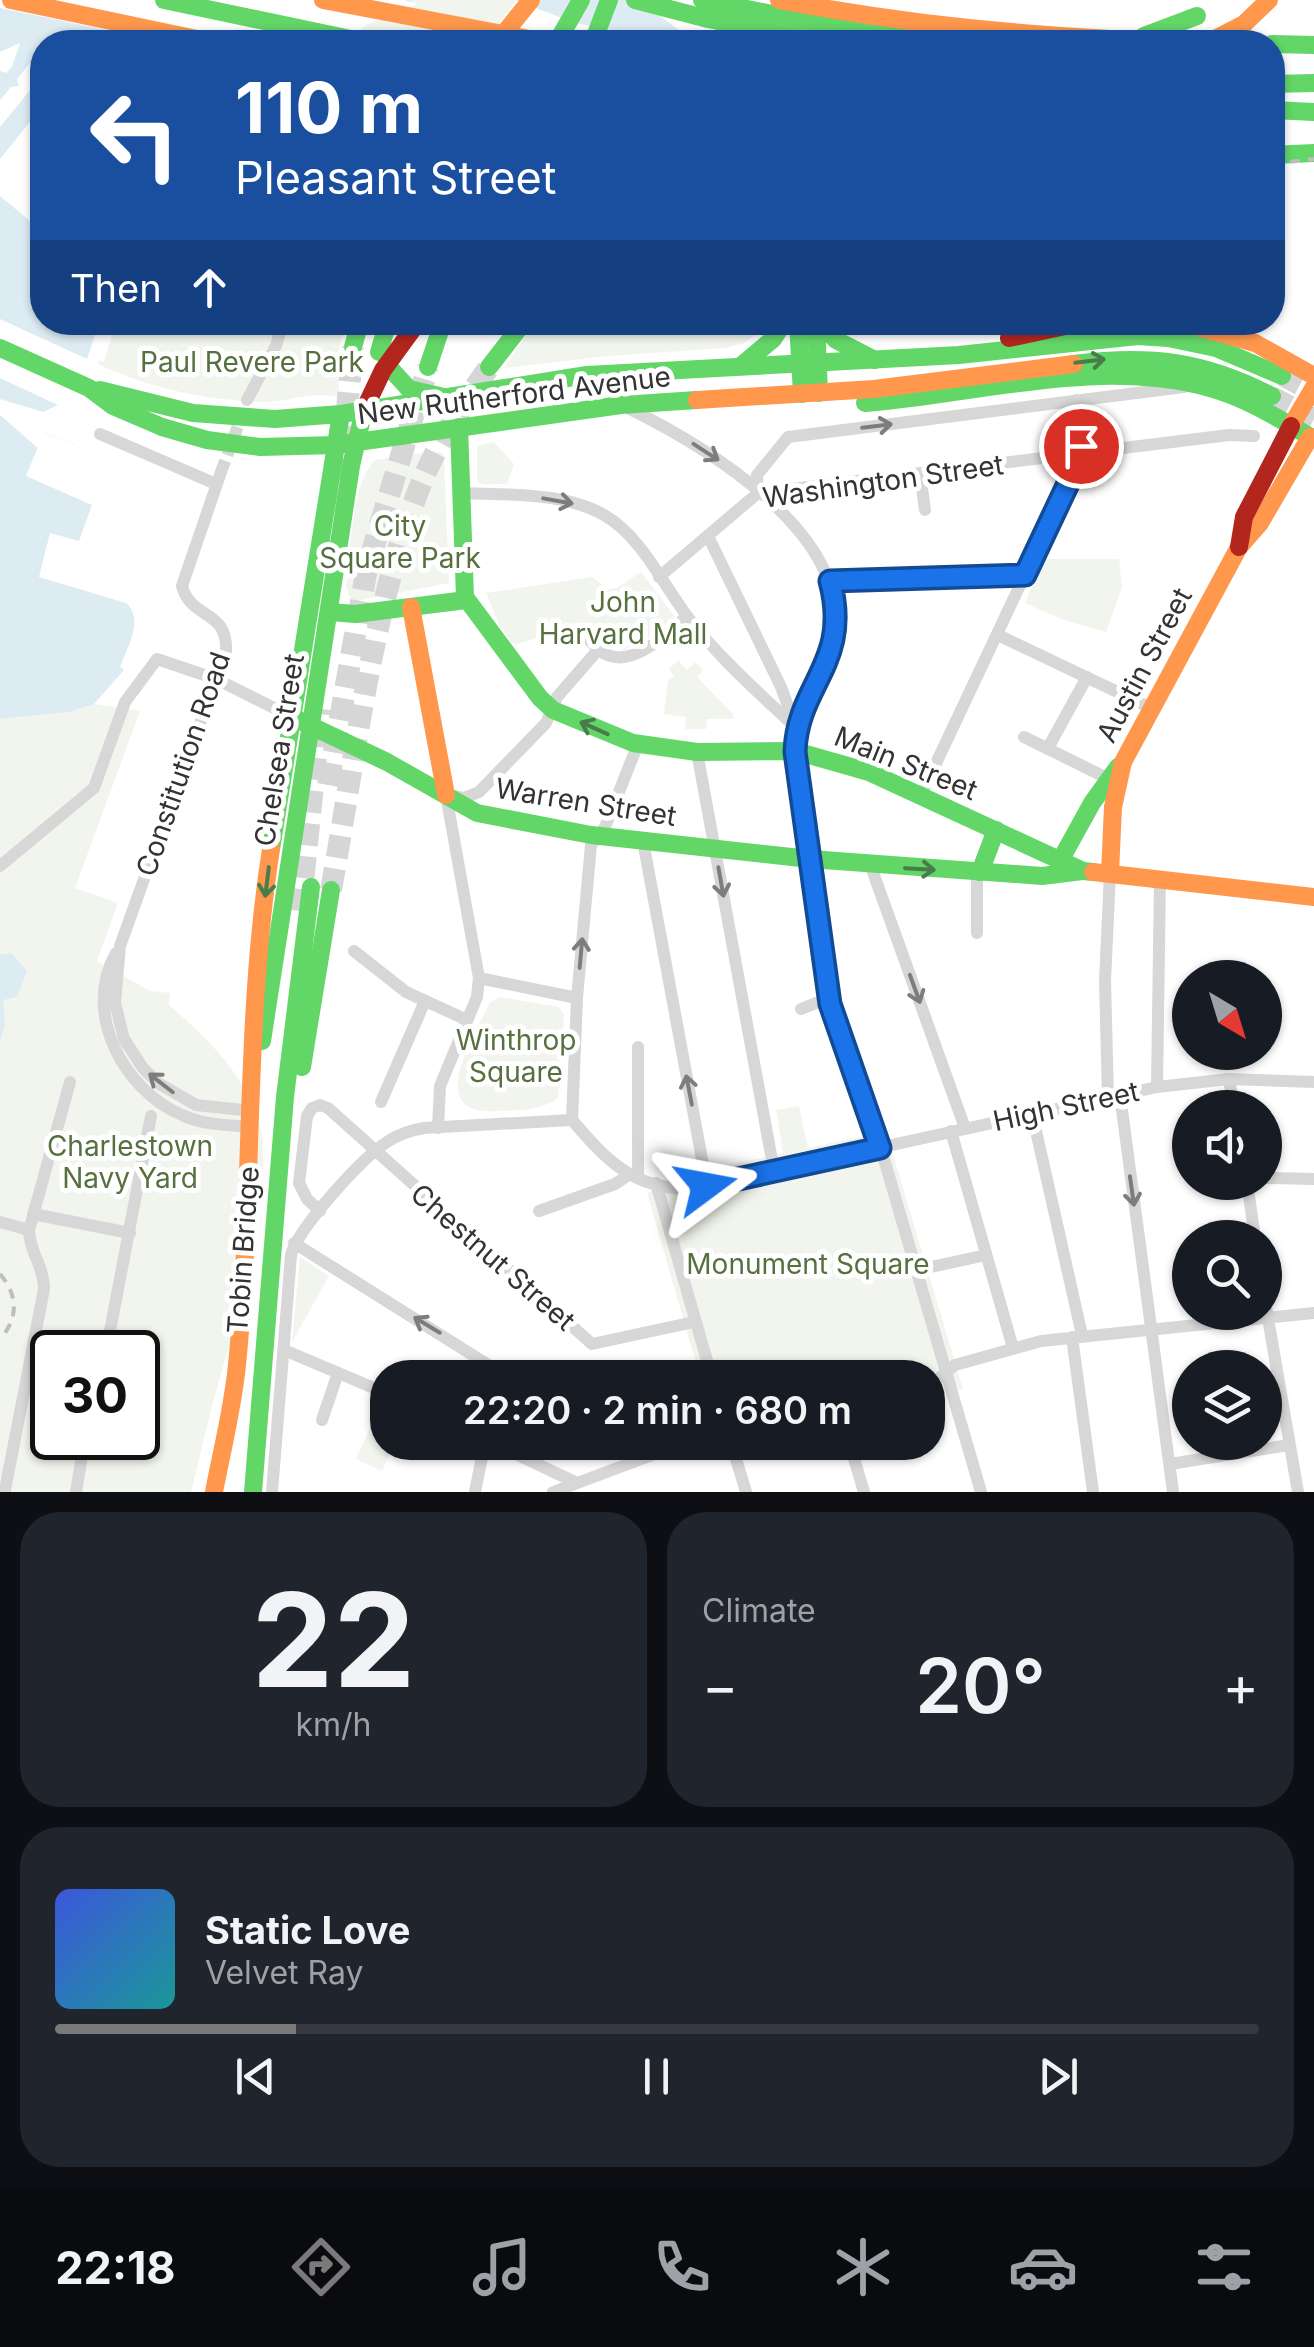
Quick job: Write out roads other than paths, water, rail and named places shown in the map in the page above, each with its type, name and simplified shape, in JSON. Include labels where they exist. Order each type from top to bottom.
[{"type":"main road","points":[[11,0],[154,30]]},
{"type":"main road","points":[[164,0],[308,30]]},
{"type":"main road","points":[[323,0],[477,30]]},
{"type":"main road","points":[[507,30],[531,0]]},
{"type":"main road","points":[[564,30],[581,0]]},
{"type":"main road","points":[[598,30],[609,0]]},
{"type":"main road","points":[[635,0],[760,30]]},
{"type":"main road","points":[[702,0],[858,30]]},
{"type":"main road","points":[[779,0],[883,18],[988,30]]},
{"type":"main road","points":[[1236,30],[1255,0]]},
{"type":"main road","points":[[1232,30],[1268,0]]},
{"type":"main road","points":[[1149,30],[1204,9]]},
{"type":"main road","points":[[1174,30],[1204,9]]},
{"type":"main road","points":[[396,16],[444,30]]},
{"type":"main road","points":[[1285,44],[1314,45]]},
{"type":"main road","points":[[1285,84],[1314,83]]},
{"type":"main road","points":[[1285,111],[1314,112]]},
{"type":"main road","points":[[1285,126],[1314,126]]},
{"type":"main road","points":[[1285,153],[1314,152]]},
{"type":"main road","points":[[353,347],[356,335]]},
{"type":"main road","points":[[386,335],[383,358],[410,389],[444,396]]},
{"type":"main road","points":[[383,358],[405,335]]},
{"type":"main road","points":[[428,367],[439,335]]},
{"type":"main road","points":[[489,367],[514,335]]},
{"type":"main road","points":[[741,366],[775,335]]},
{"type":"main road","points":[[801,335],[811,393]]},
{"type":"main road","points":[[809,363],[814,335]]},
{"type":"main road","points":[[831,335],[875,360]]},
{"type":"main road","name":"New Rutherford Avenue","points":[[929,357],[1026,335]]},
{"type":"main road","name":"New Rutherford Avenue","points":[[1233,335],[1282,367]]},
{"type":"main road","name":"New Rutherford Avenue","points":[[89,388],[193,413],[260,419],[341,414],[586,375],[929,357],[1148,336],[1216,348],[1314,376]]},
{"type":"main road","points":[[0,348],[89,388]]},
{"type":"main road","points":[[1247,402],[1269,404],[1284,396],[1290,380],[1282,367],[1314,356]]},
{"type":"main road","name":"Chelsea Street","points":[[252,1113],[357,442],[383,358]]},
{"type":"main road","name":"New Rutherford Avenue","points":[[89,388],[113,406],[169,429],[248,447],[336,445],[621,405],[874,390],[1099,360],[1140,358],[1210,369],[1272,396]]},
{"type":"main road","name":"New Rutherford Avenue","points":[[811,393],[864,403],[1123,377],[1163,378],[1200,385],[1247,402],[1313,435]]},
{"type":"main road","name":"Austin Street","points":[[1238,547],[1244,517],[1314,387]]},
{"type":"main road","name":"Chelsea Street","points":[[214,1492],[237,1368],[252,1113],[254,993],[268,869],[341,414]]},
{"type":"main road","points":[[330,612],[355,614],[466,600],[459,428]]},
{"type":"main road","name":"Austin Street","points":[[1110,873],[1113,781],[1238,547],[1260,522],[1313,435]]},
{"type":"main road","name":"Main Street","points":[[466,600],[553,710],[638,744],[697,752],[795,752],[870,772],[1083,872],[1314,897]]},
{"type":"main road","points":[[411,607],[446,795]]},
{"type":"main road","name":"Warren Street","points":[[292,717],[477,813],[597,836],[810,859],[1042,876],[1083,872]]},
{"type":"main road","points":[[1060,860],[1113,781]]},
{"type":"main road","points":[[978,872],[996,830]]},
{"type":"main road","points":[[287,1102],[310,887]]},
{"type":"main road","points":[[287,1102],[332,890]]},
{"type":"main road","name":"Tobin Bridge","points":[[253,1492],[287,1102]]},
{"type":"main road","name":"Tobin Bridge","points":[[253,1492],[287,1102]]},
{"type":"street","points":[[248,400],[279,335]]},
{"type":"street","points":[[758,494],[756,478],[782,441],[791,436],[1200,385]]},
{"type":"street","points":[[922,795],[1082,454],[1076,400]]},
{"type":"street","points":[[621,405],[708,452],[758,494],[806,538],[830,581],[834,639],[796,728],[795,752],[829,998],[880,1148],[981,1492]]},
{"type":"street","name":"Constitution Road","points":[[100,434],[219,478],[182,586],[191,606],[217,620],[225,633],[226,650],[120,946],[116,1012],[124,1039],[142,1068],[164,1088],[190,1102],[252,1113]]},
{"type":"street","name":"Washington Street","points":[[659,577],[758,494],[1229,435],[1254,436]]},
{"type":"street","points":[[920,474],[925,510]]},
{"type":"street","points":[[461,493],[553,500],[604,515],[636,544],[716,651],[796,728]]},
{"type":"street","points":[[708,536],[781,687],[796,728]]},
{"type":"street","points":[[830,581],[1025,575]]},
{"type":"street","points":[[583,630],[597,652],[638,656],[687,616]]},
{"type":"street","points":[[998,635],[1152,708]]},
{"type":"street","points":[[438,1128],[440,1086],[479,978],[446,795],[464,798],[476,794],[546,723],[558,698],[597,652]]},
{"type":"street","name":"Warren Street","points":[[0,866],[94,788],[125,702],[154,661],[216,679],[292,717]]},
{"type":"street","points":[[1048,748],[1087,677]]},
{"type":"street","points":[[1024,736],[1113,781]]},
{"type":"street","points":[[638,744],[605,827],[590,851],[577,998],[572,1120],[608,1162],[656,1184],[677,1188],[706,1186],[880,1148]]},
{"type":"street","points":[[697,752],[774,1171]]},
{"type":"street","points":[[642,841],[706,1186]]},
{"type":"street","points":[[870,864],[958,1129],[1012,1348]]},
{"type":"street","points":[[976,933],[978,872]]},
{"type":"street","points":[[1110,873],[1105,981],[1114,1096],[1173,1492]]},
{"type":"street","points":[[1157,1087],[1160,879]]},
{"type":"street","points":[[354,951],[392,983],[467,1020]]},
{"type":"street","points":[[479,978],[577,998]]},
{"type":"street","points":[[801,1010],[829,998]]},
{"type":"street","points":[[381,1102],[425,1002]]},
{"type":"street","points":[[634,1175],[638,1047]]},
{"type":"street","points":[[1229,1079],[1231,1090]]},
{"type":"street","name":"High Street","points":[[880,1148],[1157,1087],[1229,1079],[1314,1082]]},
{"type":"street","points":[[6,1490],[44,1288],[43,1272],[30,1244],[29,1230],[70,1082]]},
{"type":"street","name":"Chestnut Street","points":[[320,1211],[307,1199],[299,1183],[307,1116],[316,1106],[328,1108],[592,1344],[694,1322]]},
{"type":"street","points":[[1032,1112],[1077,1336],[1093,1492]]},
{"type":"street","points":[[110,1330],[150,1116]]},
{"type":"street","points":[[272,1492],[294,1244],[320,1211],[374,1152],[404,1133],[572,1120]]},
{"type":"street","points":[[540,1211],[634,1175]]},
{"type":"street","points":[[1282,1178],[1314,1179]]},
{"type":"street","points":[[656,1184],[706,1360]]},
{"type":"street","points":[[33,1214],[130,1233]]},
{"type":"street","points":[[0,1222],[29,1230]]},
{"type":"street","points":[[294,1244],[480,1360]]},
{"type":"street","points":[[917,1270],[986,1255]]},
{"type":"street","points":[[1282,1316],[1314,1313]]},
{"type":"street","points":[[946,1373],[955,1365],[1012,1348],[1077,1336],[1172,1328]]},
{"type":"street","points":[[1270,1330],[1298,1492]]},
{"type":"street","points":[[284,1350],[370,1386]]},
{"type":"street","points":[[322,1420],[338,1373]]},
{"type":"street","points":[[1170,1464],[1289,1445]]},
{"type":"street","points":[[77,1489],[80,1460]]},
{"type":"street","points":[[475,1491],[483,1460]]},
{"type":"street","points":[[528,1460],[576,1482]]},
{"type":"street","points":[[553,1492],[637,1460]]},
{"type":"street","points":[[737,1460],[746,1492]]},
{"type":"street","points":[[855,1460],[864,1492]]},
{"type":"tunnel","points":[[337,513],[353,347]]},
{"type":"tunnel","points":[[328,785],[367,568],[428,367]]},
{"type":"tunnel","points":[[331,890],[367,682],[405,527],[437,450],[489,367]]},
{"type":"tunnel","points":[[1282,376],[1314,393]]},
{"type":"tunnel","points":[[1272,396],[1314,419]]},
{"type":"tunnel","points":[[221,472],[243,412]]},
{"type":"tunnel","points":[[300,911],[321,709]]},
{"type":"railway","points":[[1285,162],[1314,159]]},
{"type":"railway","points":[[0,1274],[14,1306],[11,1323],[0,1339]]},
{"type":"park label","name":"Paul Revere Park","points":[[252,362]]},
{"type":"park label","name":"City Square Park","points":[[400,542]]},
{"type":"park label","name":"John Harvard Mall","points":[[623,618]]},
{"type":"park label","name":"Winthrop Square","points":[[516,1056]]},
{"type":"park label","name":"Charlestown Navy Yard","points":[[130,1162]]},
{"type":"park label","name":"Monument Square","points":[[808,1264]]}]
